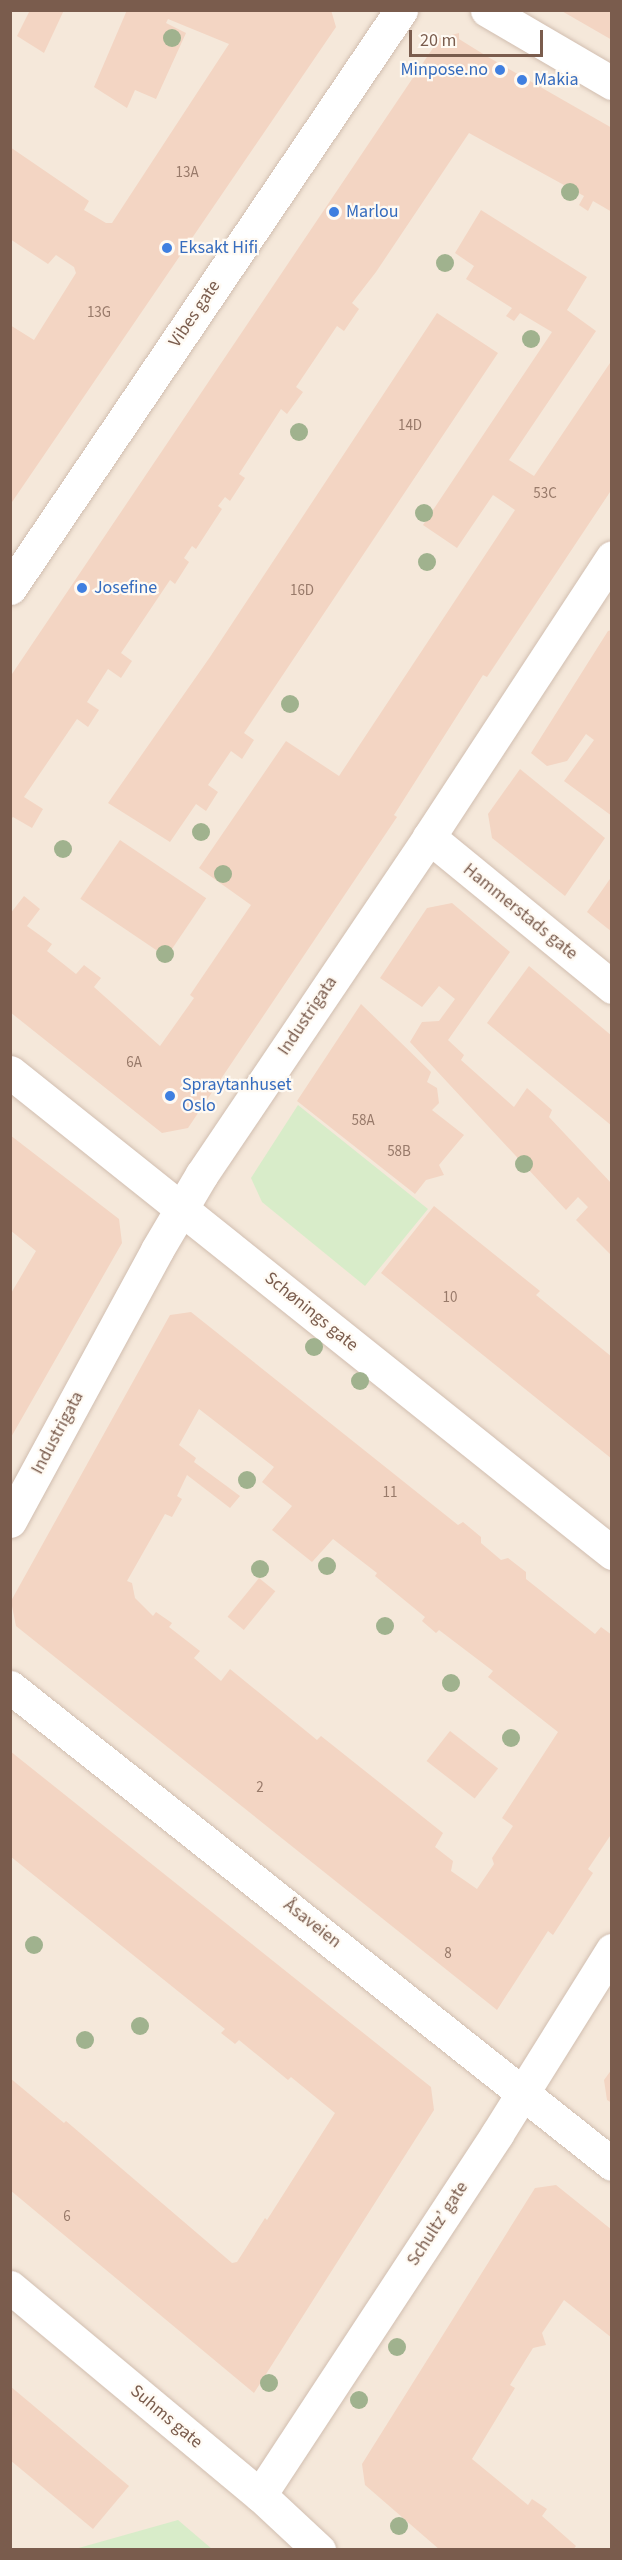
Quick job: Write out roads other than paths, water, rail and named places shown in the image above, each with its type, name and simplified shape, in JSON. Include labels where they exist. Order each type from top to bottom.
[{"type":"street","name":"Vibes gate","points":[[10,588],[401,10]]},
{"type":"street","points":[[487,10],[612,83]]},
{"type":"street","name":"Industrigata","points":[[10,1521],[181,1208],[609,566]]},
{"type":"street","name":"Hammerstads gate","points":[[429,837],[612,987]]},
{"type":"street","name":"Schønings gate","points":[[10,1072],[612,1553]]},
{"type":"street","name":"Åsaveien","points":[[10,1687],[612,2163]]},
{"type":"street","name":"Schultz’ gate","points":[[260,2495],[524,2092],[612,1950]]},
{"type":"street","name":"Suhms gate","points":[[10,2288],[260,2495],[319,2550]]},
{"type":"place","name":"Minpose.no","points":[[500,70]]},
{"type":"place","name":"Makia","points":[[522,80]]},
{"type":"place","name":"Marlou","points":[[334,212]]},
{"type":"place","name":"Eksakt Hifi","points":[[167,248]]},
{"type":"place","name":"Josefine","points":[[82,588]]},
{"type":"place","name":"Spraytanhuset Oslo","points":[[170,1096]]}]
